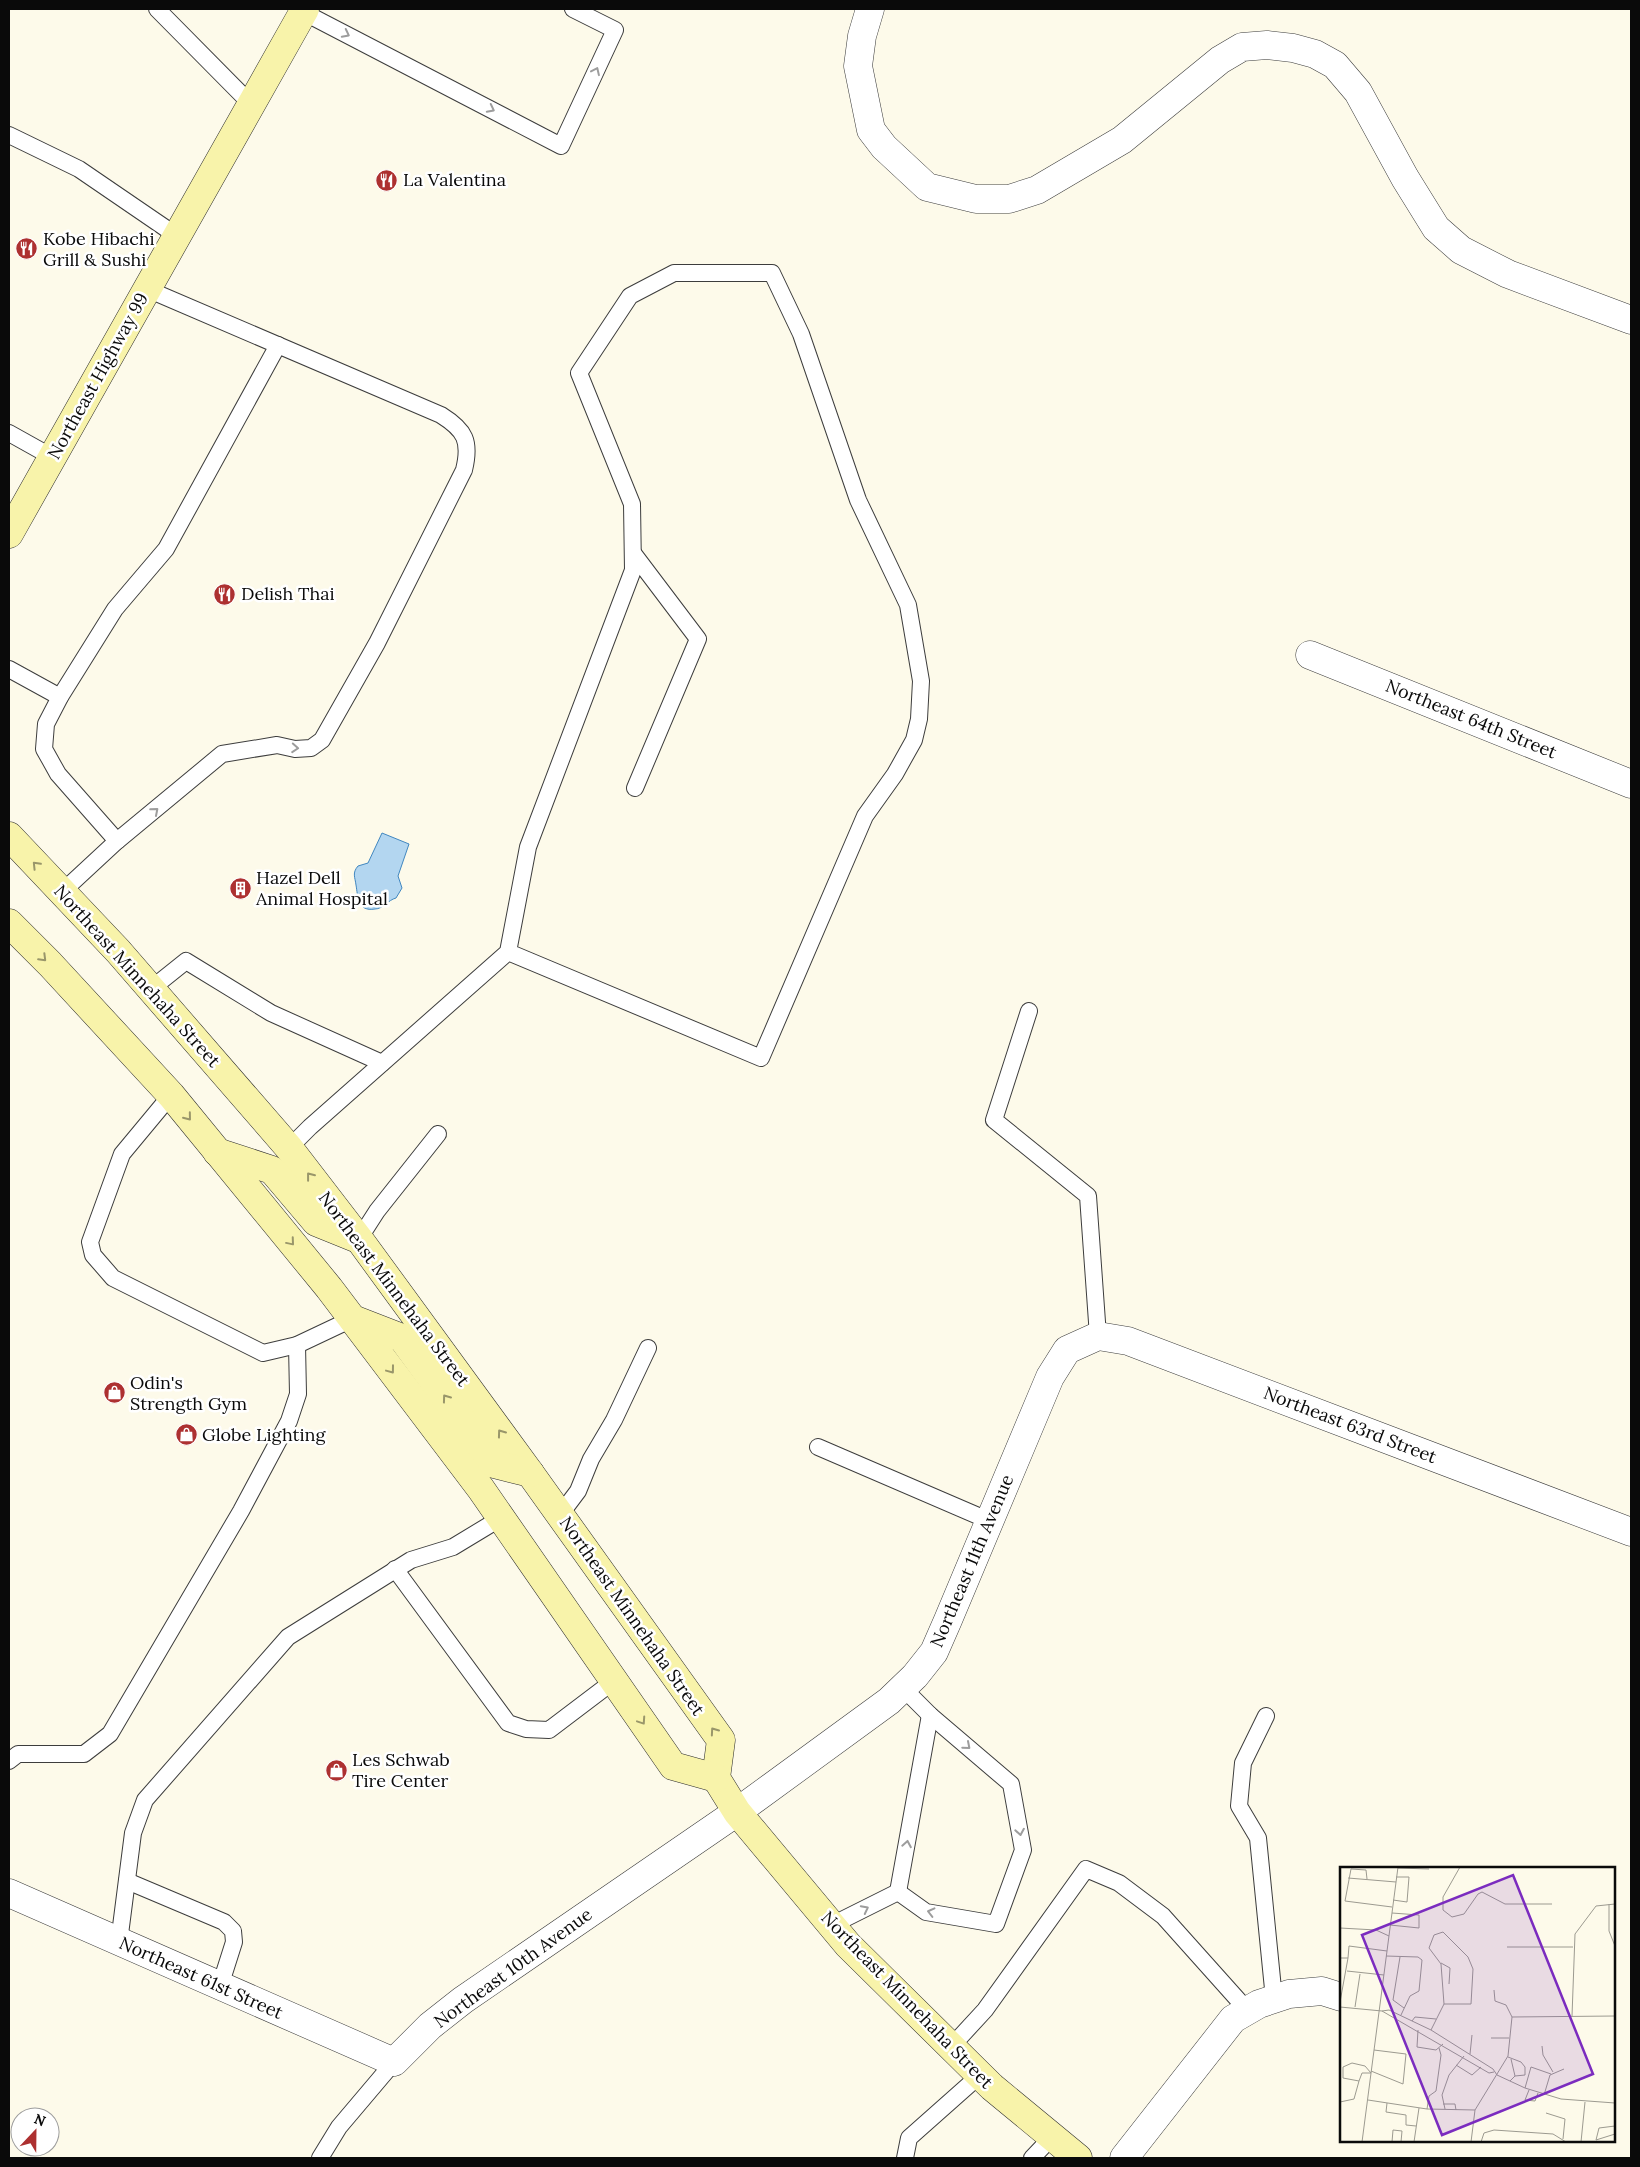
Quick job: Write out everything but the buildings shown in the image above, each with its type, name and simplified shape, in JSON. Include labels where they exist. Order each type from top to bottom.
[{"type":"main road","name":"Northeast Highway 99","points":[[9,534],[304,10]]},
{"type":"main road","name":"Northeast Minnehaha Street","points":[[9,836],[151,989],[289,1148],[359,1239],[530,1473],[721,1740],[716,1778],[737,1812],[848,1945],[950,2048],[1078,2158]]},
{"type":"main road","points":[[9,923],[50,964],[171,1095],[352,1319],[501,1518],[673,1766],[716,1778]]},
{"type":"main road","points":[[217,1152],[272,1170],[316,1222],[359,1239]]},
{"type":"main road","points":[[352,1319],[402,1338],[494,1464],[530,1473]]},
{"type":"street","points":[[870,9],[862,36],[858,66],[871,130],[884,147],[927,187],[976,199],[1009,198],[1038,190],[1122,140],[1220,60],[1242,47],[1267,45],[1293,48],[1315,54],[1335,65],[1358,92],[1405,178],[1436,228],[1461,250],[1508,274],[1631,320]]},
{"type":"street","name":"Northeast 64th Street","points":[[1310,655],[1631,784]]},
{"type":"street","name":"Northeast 11th Avenue","points":[[737,1812],[903,1688],[934,1652],[1050,1377],[1067,1350],[1098,1336]]},
{"type":"street","name":"Northeast 63rd Street","points":[[1098,1336],[1128,1341],[1631,1532]]},
{"type":"street","name":"Northeast 10th Avenue","points":[[394,2062],[430,2026],[463,2000],[737,1812]]},
{"type":"street","name":"Northeast 61st Street","points":[[9,1893],[394,2062]]},
{"type":"street","points":[[1124,2158],[1233,2019],[1259,2004],[1289,1994],[1322,1991],[1340,1997]]},
{"type":"lane","points":[[157,9],[251,104]]},
{"type":"lane","points":[[304,10],[561,146],[615,30],[573,9]]},
{"type":"lane","points":[[9,135],[79,169],[177,236]]},
{"type":"lane","points":[[289,1148],[508,952],[528,847],[633,570],[632,504],[579,373],[630,296],[674,273],[772,273],[801,334],[858,500],[908,605],[921,681],[914,740],[895,774],[865,816],[761,1058],[508,952]]},
{"type":"lane","points":[[62,892],[117,841],[222,754],[277,745],[295,750],[311,748],[322,740],[376,643],[464,470],[467,458],[467,440],[456,425],[441,415],[147,289]]},
{"type":"lane","points":[[117,841],[58,774],[44,749],[46,724],[60,697],[115,609],[166,549],[278,345]]},
{"type":"lane","points":[[9,433],[52,457]]},
{"type":"lane","points":[[633,554],[698,639],[635,788]]},
{"type":"lane","points":[[9,669],[60,697]]},
{"type":"lane","points":[[151,989],[186,961],[271,1013],[382,1063]]},
{"type":"lane","points":[[1029,1011],[994,1120],[1088,1196],[1098,1336]]},
{"type":"lane","points":[[171,1095],[122,1154],[90,1242],[93,1255],[113,1278],[263,1354],[297,1345],[352,1319]]},
{"type":"lane","points":[[359,1239],[378,1211],[438,1134]]},
{"type":"lane","points":[[9,1762],[18,1754],[84,1754],[110,1734],[241,1511],[289,1421],[298,1394],[297,1345]]},
{"type":"lane","points":[[560,1515],[578,1491],[591,1459],[614,1420],[648,1348]]},
{"type":"lane","points":[[818,1447],[990,1521]]},
{"type":"lane","points":[[119,1942],[133,1833],[145,1800],[288,1637],[411,1560],[453,1546],[501,1518]]},
{"type":"lane","points":[[395,1569],[508,1723],[526,1729],[549,1730],[614,1680]]},
{"type":"lane","points":[[898,1892],[926,1912],[996,1924],[1023,1850],[1012,1784],[930,1715],[903,1688]]},
{"type":"lane","points":[[898,1892],[930,1715]]},
{"type":"lane","points":[[1266,1716],[1243,1763],[1239,1806],[1258,1838],[1274,1999]]},
{"type":"lane","points":[[950,2048],[985,2010],[1086,1869],[1119,1883],[1163,1916],[1248,2011]]},
{"type":"lane","points":[[127,1881],[224,1922],[233,1931],[234,1942],[220,1986]]},
{"type":"lane","points":[[832,1925],[898,1892]]},
{"type":"lane","name":"Northeast 10th Avenue","points":[[320,2158],[339,2127],[394,2062]]},
{"type":"lane","points":[[905,2158],[910,2138],[980,2075]]},
{"type":"lane","points":[[1032,2158],[1052,2137]]},
{"type":"water","points":[[382,833],[409,844],[398,876],[402,888],[396,898],[381,908],[369,909],[362,906],[360,902],[354,873],[358,866],[368,863]]},
{"type":"place","name":"La Valentina","points":[[387,180]]},
{"type":"place","name":"Kobe Hibachi Grill & Sushi","points":[[27,249]]},
{"type":"place","name":"Delish Thai","points":[[225,594]]},
{"type":"place","name":"Hazel Dell Animal Hospital","points":[[240,888]]},
{"type":"place","name":"Odin's Strength Gym","points":[[114,1393]]},
{"type":"place","name":"Globe Lighting","points":[[186,1435]]},
{"type":"place","name":"Les Schwab Tire Center","points":[[336,1770]]}]
